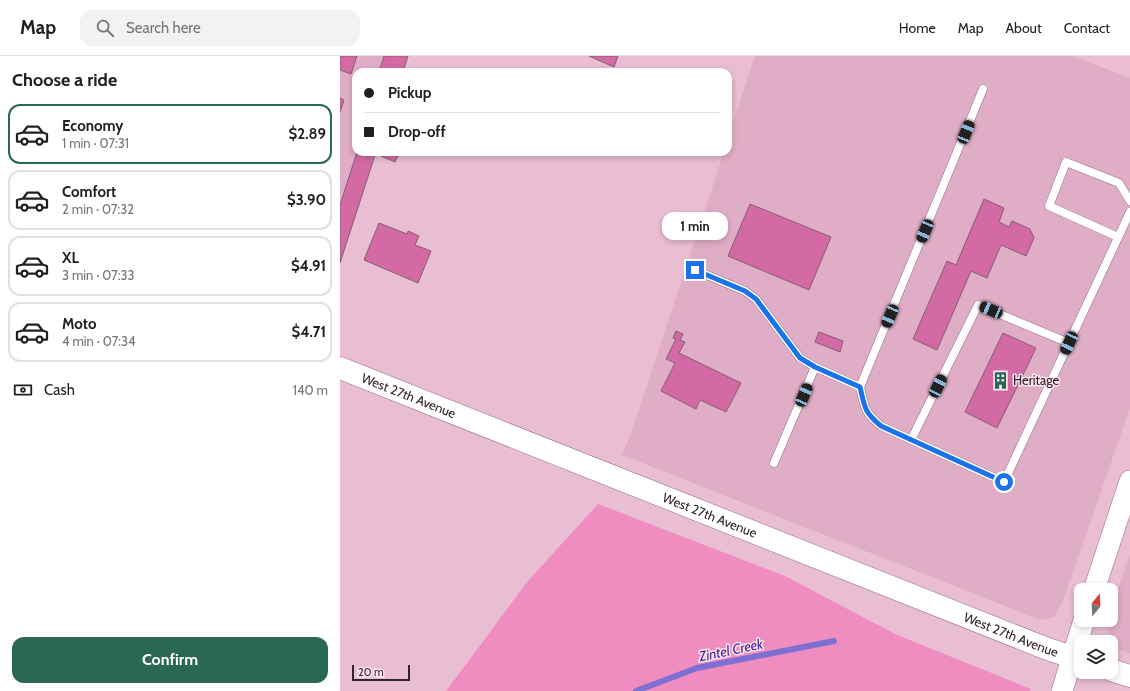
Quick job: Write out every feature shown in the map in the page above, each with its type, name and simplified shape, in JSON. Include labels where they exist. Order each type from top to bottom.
[{"type":"main road","name":"West 27th Avenue","points":[[340,368],[1045,648],[1074,657]]},
{"type":"main road","points":[[1118,672],[1130,676]]},
{"type":"street","points":[[1096,583],[1130,481]]},
{"type":"street","points":[[1062,691],[1074,665]]},
{"type":"lane","points":[[984,89],[860,387],[864,407],[869,415],[881,426],[1004,482],[1130,212]]},
{"type":"lane","points":[[1118,237],[1049,206],[1066,162],[1119,183],[1130,201]]},
{"type":"lane","points":[[695,270],[745,291],[756,299],[800,358],[815,367],[860,387]]},
{"type":"lane","points":[[911,440],[978,305],[1069,343]]},
{"type":"lane","points":[[774,463],[815,367]]},
{"type":"shaded area","points":[[340,56],[407,56],[403,68],[352,68],[352,156],[374,156],[340,257]]},
{"type":"shaded area","points":[[755,56],[1072,56],[1130,78],[1130,408],[1063,601],[1054,617],[1041,620],[622,455],[632,431],[723,156],[732,156],[732,126]]},
{"type":"shaded area","points":[[598,504],[785,576],[895,634],[1031,689],[1030,691],[446,691],[528,581]]},
{"type":"shaded area","points":[[1130,554],[1130,653],[1118,649],[1118,635],[1109,635],[1108,632],[1109,627],[1118,627],[1118,589]]},
{"type":"building","points":[[340,56],[357,56],[351,74],[340,70]]},
{"type":"building","points":[[384,56],[408,56],[404,68],[380,68]]},
{"type":"building","points":[[589,56],[618,56],[614,67]]},
{"type":"building","points":[[340,98],[344,100],[340,112]]},
{"type":"building","points":[[356,156],[375,156],[340,263],[340,205]]},
{"type":"building","points":[[381,156],[398,156],[395,162]]},
{"type":"building","points":[[984,199],[1004,208],[999,222],[1009,227],[1012,221],[1030,229],[1034,238],[1026,256],[1001,245],[987,278],[971,271],[937,350],[913,339],[947,261],[956,265]]},
{"type":"building","points":[[750,204],[831,237],[809,290],[728,256]]},
{"type":"building","points":[[379,223],[407,234],[408,231],[419,236],[415,245],[431,251],[418,283],[364,260]]},
{"type":"building","points":[[676,331],[683,334],[680,340],[685,342],[679,353],[741,383],[726,412],[700,400],[696,409],[661,391],[675,363],[666,359],[676,339],[673,338]]},
{"type":"building","points":[[819,332],[843,341],[840,352],[815,342]]},
{"type":"building","name":"Heritage","points":[[1003,333],[1036,348],[997,428],[965,412]]},
{"type":"waterway","name":"Zintel Creek","points":[[636,691],[697,668],[834,641]]},
{"type":"place","name":"Heritage","points":[[1000,380]]},
{"type":"route","points":[[695,270],[745,291],[756,299],[800,358],[815,367],[860,387],[864,407],[869,415],[881,426],[1004,482]]}]
